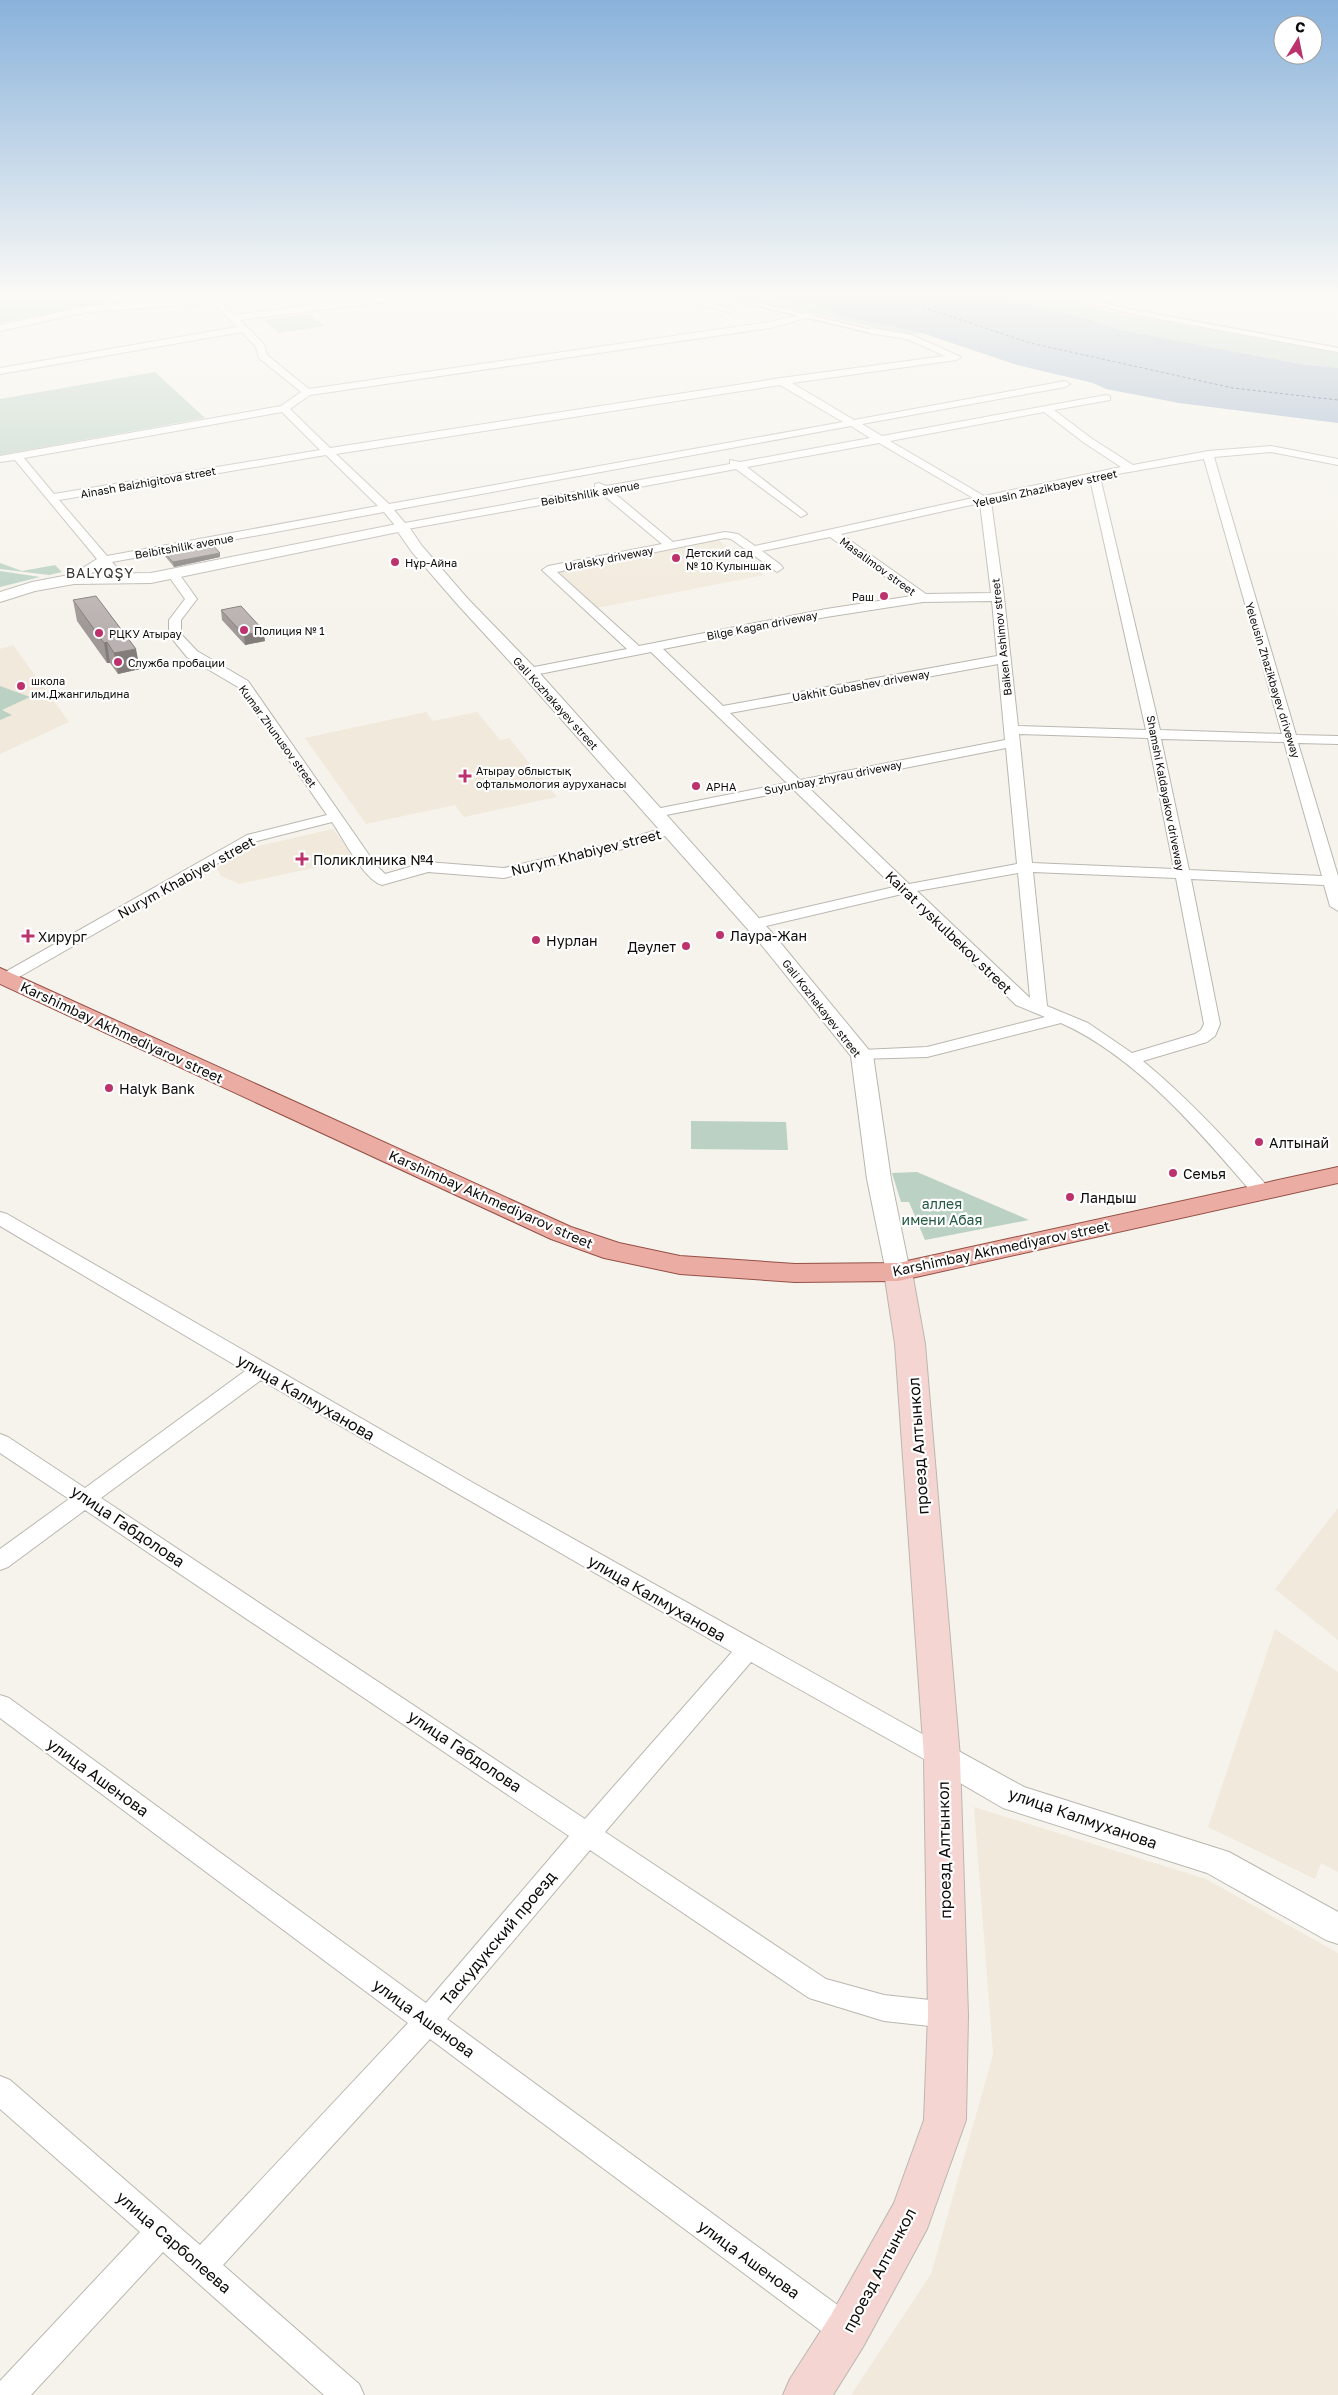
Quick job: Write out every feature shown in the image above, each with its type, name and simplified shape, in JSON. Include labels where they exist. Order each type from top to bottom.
[{"type":"main road","name":"Karshimbay Akhmediyarov street","points":[[3,977],[535,1221],[614,1251],[689,1266],[795,1273],[898,1272],[1338,1175]]},
{"type":"main road","name":"проезд Алтынкол","points":[[806,2395],[847,2331],[912,2214],[945,2120],[948,2015],[942,1757],[910,1344],[898,1272]]},
{"type":"street","points":[[0,460],[284,409],[291,404]]},
{"type":"street","name":"Ainash Baizhigitova street","points":[[53,498],[327,450],[631,404]]},
{"type":"street","points":[[820,404],[985,501]]},
{"type":"street","name":"Beibitshilik avenue","points":[[74,579],[104,560],[959,404]]},
{"type":"street","name":"Beibitshilik avenue","points":[[0,597],[32,587],[74,579],[152,578],[402,527],[1075,404]]},
{"type":"street","name":"Gali Kozhakayev street","points":[[284,409],[386,508],[417,549],[754,924],[862,1055],[880,1179],[898,1272]]},
{"type":"street","points":[[1046,409],[1087,440],[1132,469]]},
{"type":"street","points":[[714,448],[801,514]]},
{"type":"street","name":"Yeleusin Zhazikbayev street","points":[[753,550],[834,534],[1094,476],[1208,454],[1244,449],[1271,449],[1338,462]]},
{"type":"street","name":"Yeleusin Zhazikbayev driveway","points":[[1208,454],[1290,738],[1334,880],[1338,906]]},
{"type":"street","points":[[18,456],[75,528],[121,579]]},
{"type":"street","points":[[582,473],[671,546]]},
{"type":"street","name":"Shamshi Kaldayakov driveway","points":[[1094,476],[1123,590],[1155,734],[1212,1024],[1209,1032],[1201,1038],[1132,1059]]},
{"type":"street","name":"Baiken Ashimov street","points":[[985,501],[998,597],[1039,1009]]},
{"type":"street","name":"Masalimov street","points":[[834,534],[923,598]]},
{"type":"street","name":"Uralsky driveway","points":[[636,650],[548,570],[729,535],[777,568]]},
{"type":"street","name":"Kumar Zhunusov street","points":[[173,574],[191,599],[175,620],[175,635],[192,654],[243,684],[336,817]]},
{"type":"street","name":"Bilge Kagan driveway","points":[[529,672],[826,612],[923,598],[998,597]]},
{"type":"street","name":"Kairat ryskulbekov street","points":[[653,647],[1022,1001],[1082,1027],[1132,1059],[1205,1126],[1261,1192]]},
{"type":"street","name":"Uakhit Gubashev driveway","points":[[718,711],[1003,658]]},
{"type":"street","name":"Suyunbay zhyrau driveway","points":[[656,813],[1011,736],[1155,734],[1338,740]]},
{"type":"street","name":"Nurym Khabiyev street","points":[[3,977],[252,838],[336,817],[370,868],[382,880],[427,867],[504,873],[618,846],[670,830]]},
{"type":"street","points":[[754,924],[906,889],[1025,867],[1334,880]]},
{"type":"street","points":[[862,1055],[927,1052],[1062,1018]]},
{"type":"street","name":"улица Калмуханова","points":[[0,1218],[259,1371],[748,1650],[1014,1798],[1217,1862],[1338,1929]]},
{"type":"street","points":[[0,1561],[259,1371]]},
{"type":"street","name":"улица Габдолова","points":[[0,1442],[819,1989],[884,2008],[948,2015]]},
{"type":"street","name":"Таскудукский проезд","points":[[201,2266],[428,2021],[588,1833],[748,1650]]},
{"type":"street","name":"улица Ашенова","points":[[0,1705],[847,2331]]},
{"type":"street","name":"улица Сарбопеева","points":[[0,2090],[348,2395]]},
{"type":"street","points":[[9,2395],[162,2231]]},
{"type":"shaded area","points":[[717,539],[738,554],[721,558],[739,572],[756,569],[764,575],[596,608],[554,573]]},
{"type":"shaded area","name":"школа им.Джангильдина","points":[[13,645],[69,722],[0,754],[0,649]]},
{"type":"shaded area","points":[[426,712],[433,721],[477,712],[500,740],[509,738],[557,797],[464,817],[455,805],[366,824],[305,738]]},
{"type":"shaded area","points":[[333,829],[356,859],[239,884],[221,876],[217,869],[236,851]]},
{"type":"shaded area","points":[[1338,1508],[1338,1640],[1275,1589]]},
{"type":"shaded area","points":[[1275,1629],[1338,1672],[1338,1872],[1321,1863],[1315,1879],[1208,1827]]},
{"type":"shaded area","points":[[974,1807],[1206,1879],[1338,1953],[1338,2395],[851,2395],[931,2274],[993,2055]]},
{"type":"green space","points":[[0,404],[190,404],[205,418],[0,455]]},
{"type":"green space","points":[[0,563],[22,571],[55,565],[62,572],[49,575],[0,569]]},
{"type":"green space","points":[[0,571],[40,577],[0,587]]},
{"type":"green space","points":[[0,686],[30,697],[2,710],[12,715],[0,720]]},
{"type":"green space","points":[[691,1121],[786,1122],[788,1150],[691,1149]]},
{"type":"green space","name":"аллея имени Абая","points":[[917,1172],[1029,1220],[925,1240],[909,1202],[901,1202],[892,1173]]},
{"type":"water","points":[[1185,404],[1338,404],[1338,423]]},
{"type":"building","points":[[210,542],[220,553],[173,562],[163,551]]},
{"type":"building","points":[[96,596],[136,649],[114,653],[107,642],[104,643],[73,600]]},
{"type":"building","points":[[241,606],[264,631],[244,635],[221,610]]},
{"type":"place","name":"Детский сад № 10 Кулыншак","points":[[676,558]]},
{"type":"place","name":"Нұр-Айна","points":[[395,562]]},
{"type":"place","name":"Раш","points":[[884,596]]},
{"type":"place","name":"Полиция № 1","points":[[244,630]]},
{"type":"place","name":"РЦКУ Атырау","points":[[99,633]]},
{"type":"place","name":"Служба пробации","points":[[118,662]]},
{"type":"place","name":"школа им.Джангильдина","points":[[21,686]]},
{"type":"place","name":"Атырау облыстық офтальмология ауруханасы","points":[[465,776]]},
{"type":"place","name":"АРНА","points":[[696,786]]},
{"type":"place","name":"Поликлиника №4","points":[[302,859]]},
{"type":"place","name":"Лаура-Жан","points":[[720,935]]},
{"type":"place","name":"Хирург","points":[[28,936]]},
{"type":"place","name":"Нурлан","points":[[536,940]]},
{"type":"place","name":"Дәулет","points":[[686,946]]},
{"type":"place","name":"Halyk Bank","points":[[109,1088]]},
{"type":"place","name":"Алтынай","points":[[1259,1142]]},
{"type":"place","name":"Семья","points":[[1173,1173]]},
{"type":"place","name":"Ландыш","points":[[1070,1197]]},
{"type":"district","name":"BALYQŞY","points":[[100,572]]}]
